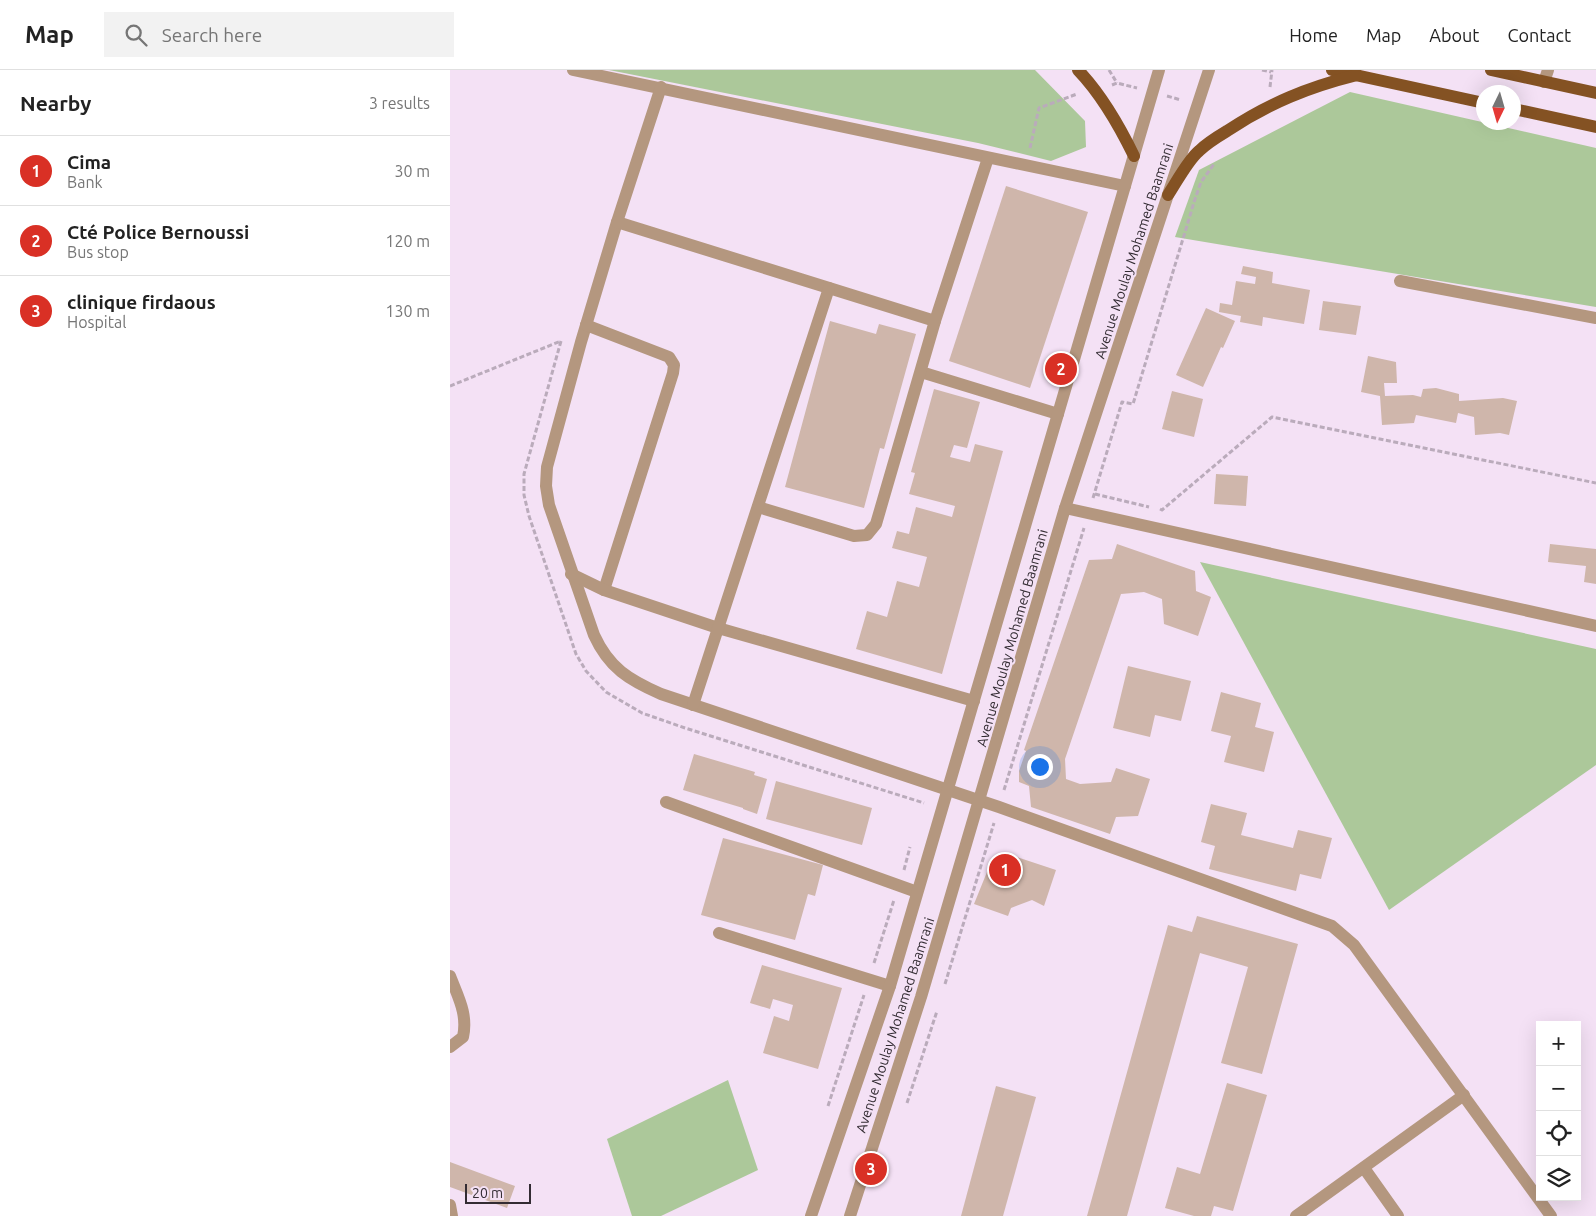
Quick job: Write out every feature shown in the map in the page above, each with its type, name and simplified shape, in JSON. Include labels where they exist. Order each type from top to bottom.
[{"type":"main road","points":[[1078,70],[1094,88],[1120,128],[1134,156]]},
{"type":"main road","points":[[1332,70],[1476,101]]},
{"type":"main road","points":[[1491,70],[1546,76],[1596,93]]},
{"type":"main road","points":[[1168,195],[1197,152],[1235,125],[1278,102],[1320,85],[1357,75]]},
{"type":"main road","points":[[1521,111],[1596,127]]},
{"type":"street","points":[[573,70],[1125,186]]},
{"type":"street","name":"Avenue Moulay Mohamed Baamrani","points":[[811,1216],[890,986],[1159,70]]},
{"type":"street","name":"Avenue Moulay Mohamed Baamrani","points":[[850,1216],[921,997],[1065,508],[1209,70]]},
{"type":"street","points":[[661,87],[617,222],[547,467],[546,486],[549,505],[571,574],[594,635],[608,661],[624,675],[640,685],[661,694],[999,807],[1332,926],[1354,945],[1551,1216]]},
{"type":"street","points":[[758,506],[854,536],[867,535],[876,524],[935,321],[988,158]]},
{"type":"street","points":[[617,222],[935,321]]},
{"type":"street","points":[[1400,281],[1596,318]]},
{"type":"street","points":[[693,705],[829,288]]},
{"type":"street","points":[[586,326],[669,357],[674,365],[670,383],[604,590]]},
{"type":"street","points":[[921,372],[1058,414]]},
{"type":"street","points":[[1065,508],[1596,626]]},
{"type":"street","points":[[571,574],[604,590],[718,628],[974,701]]},
{"type":"street","points":[[666,802],[917,892]]},
{"type":"street","points":[[719,933],[890,986]]},
{"type":"street","points":[[450,976],[466,1025],[463,1037],[450,1047]]},
{"type":"street","points":[[1296,1216],[1464,1095]]},
{"type":"street","points":[[1364,1168],[1398,1216]]},
{"type":"street","points":[[450,1205],[452,1216]]},
{"type":"path","points":[[1109,70],[1117,83]]},
{"type":"path","points":[[1262,70],[1271,71],[1270,87],[1278,102]]},
{"type":"path","points":[[1026,166],[1039,108],[1094,88],[1117,83],[1198,104]]},
{"type":"path","points":[[944,988],[1122,402],[1133,404],[1194,199],[1201,182],[1211,166],[1218,160]]},
{"type":"path","points":[[450,386],[561,341],[524,474],[524,495],[576,654],[586,671],[606,692],[642,712],[685,728],[924,803],[921,812]]},
{"type":"path","points":[[1095,494],[1162,510],[1272,417],[1596,483]]},
{"type":"path","points":[[826,1112],[913,839]]},
{"type":"path","points":[[905,1108],[938,1007]]},
{"type":"green space","points":[[609,70],[1035,70],[1085,121],[1086,147],[1051,161],[978,143]]},
{"type":"green space","points":[[1350,92],[1476,121],[1476,130],[1517,130],[1596,148],[1596,307],[1175,237],[1199,170]]},
{"type":"green space","points":[[1200,562],[1596,649],[1596,765],[1389,910]]},
{"type":"green space","points":[[728,1080],[758,1170],[661,1216],[632,1216],[607,1139]]},
{"type":"building","points":[[1006,186],[1088,212],[1030,388],[949,361]]},
{"type":"building","points":[[1243,266],[1273,272],[1272,283],[1310,290],[1304,324],[1263,317],[1262,326],[1240,322],[1241,316],[1219,312],[1220,303],[1232,305],[1236,281],[1255,284],[1256,277],[1241,274]]},
{"type":"building","points":[[1323,301],[1361,306],[1356,335],[1319,330]]},
{"type":"building","points":[[1206,308],[1235,321],[1203,387],[1176,375]]},
{"type":"building","points":[[830,321],[876,334],[879,324],[916,334],[884,449],[880,448],[864,508],[785,487]]},
{"type":"building","points":[[1368,356],[1396,362],[1397,383],[1384,383],[1385,396],[1413,395],[1421,397],[1423,389],[1436,388],[1459,394],[1459,401],[1503,398],[1517,401],[1509,435],[1500,433],[1475,435],[1474,417],[1458,413],[1456,423],[1416,415],[1414,423],[1382,425],[1380,396],[1361,392]]},
{"type":"building","points":[[934,389],[980,402],[967,448],[954,445],[950,457],[970,462],[975,444],[1003,451],[942,674],[856,649],[867,611],[887,617],[897,581],[919,587],[927,557],[892,548],[897,531],[909,534],[916,507],[952,517],[955,506],[909,494],[915,473],[911,472]]},
{"type":"building","points":[[1172,391],[1203,399],[1194,437],[1162,429]]},
{"type":"building","points":[[1216,474],[1248,476],[1246,506],[1214,504]]},
{"type":"building","points":[[1117,544],[1195,571],[1196,591],[1211,597],[1198,636],[1164,624],[1162,599],[1144,592],[1121,594],[1065,759],[1066,779],[1080,784],[1111,782],[1116,768],[1150,779],[1138,816],[1116,817],[1110,834],[1031,807],[1029,786],[1019,782],[1019,771],[1026,751],[1024,750],[1089,560],[1112,559]]},
{"type":"building","points":[[1550,544],[1596,549],[1596,584],[1584,582],[1586,566],[1548,562]]},
{"type":"building","points":[[1128,666],[1191,681],[1181,721],[1155,715],[1150,737],[1113,728]]},
{"type":"building","points":[[1221,692],[1261,703],[1255,727],[1274,732],[1264,772],[1224,762],[1231,736],[1211,731]]},
{"type":"building","points":[[694,754],[755,772],[754,775],[767,779],[757,814],[683,790]]},
{"type":"building","points":[[776,781],[872,808],[862,845],[766,819]]},
{"type":"building","points":[[1211,804],[1247,813],[1241,835],[1293,848],[1298,830],[1332,838],[1321,879],[1300,874],[1296,891],[1209,869],[1215,846],[1201,842]]},
{"type":"building","points":[[723,838],[823,865],[815,896],[808,894],[795,940],[701,915]]},
{"type":"building","points":[[1014,856],[1056,870],[1044,906],[1032,900],[1011,908],[1008,916],[974,904],[987,872]]},
{"type":"building","points":[[1197,916],[1298,944],[1262,1074],[1221,1063],[1248,967],[1200,953],[1127,1216],[1087,1216],[1168,925],[1192,932]]},
{"type":"building","points":[[762,965],[842,988],[818,1069],[763,1053],[774,1016],[789,1021],[793,1005],[773,999],[770,1009],[750,1003]]},
{"type":"building","points":[[1227,1083],[1267,1095],[1233,1211],[1214,1206],[1211,1216],[1194,1216],[1165,1208],[1177,1167],[1200,1174]]},
{"type":"building","points":[[996,1086],[1036,1097],[1003,1216],[961,1216]]},
{"type":"building","points":[[450,1162],[515,1186],[507,1208],[450,1187]]},
{"type":"place","name":"Cté Police Bernoussi","points":[[1061,369]]},
{"type":"place","name":"Cima","points":[[1005,870]]},
{"type":"place","name":"clinique firdaous","points":[[871,1169]]}]
